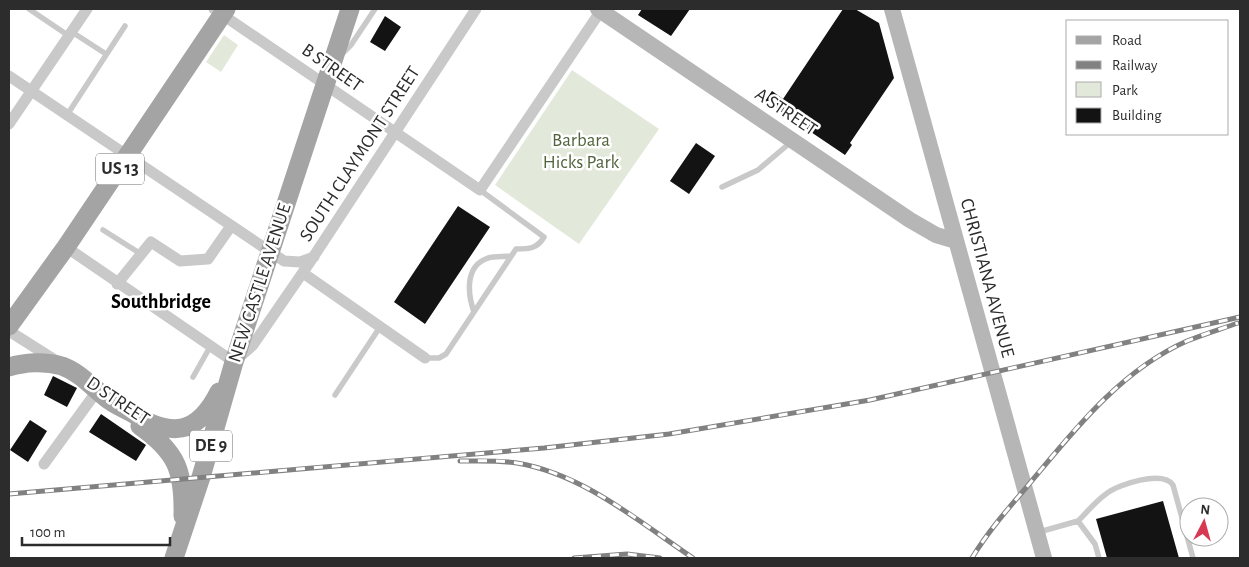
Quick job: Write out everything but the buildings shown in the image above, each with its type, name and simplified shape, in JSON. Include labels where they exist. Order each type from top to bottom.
[{"type":"main road","name":"NEW CASTLE AVENUE","points":[[174,558],[201,477],[234,362],[350,9]]},
{"type":"main road","name":"A STREET","points":[[600,9],[910,220],[936,235],[956,241]]},
{"type":"main road","name":"CHRISTIANA AVENUE","points":[[892,9],[1044,558]]},
{"type":"main road","name":"US 13","points":[[9,326],[128,156],[221,11]]},
{"type":"main road","name":"D STREET","points":[[76,372],[102,395],[150,425],[182,429],[199,420],[207,413],[234,362]]},
{"type":"main road","points":[[9,368],[18,364],[53,364],[76,372]]},
{"type":"main road","points":[[102,395],[171,452],[182,479],[183,527]]},
{"type":"street","points":[[9,124],[87,9]]},
{"type":"street","name":"SOUTH CLAYMONT STREET","points":[[234,362],[253,345],[314,257],[476,9]]},
{"type":"street","points":[[480,190],[600,9]]},
{"type":"street","name":"B STREET","points":[[221,11],[480,190]]},
{"type":"street","points":[[9,76],[271,252],[288,262],[300,262],[314,257]]},
{"type":"street","points":[[117,284],[151,242],[180,261],[208,259],[231,226]]},
{"type":"street","points":[[66,247],[117,284],[234,362]]},
{"type":"street","points":[[303,273],[425,358]]},
{"type":"street","name":"D STREET","points":[[9,331],[76,372]]},
{"type":"street","points":[[44,464],[102,395]]},
{"type":"lane","points":[[29,9],[106,54]]},
{"type":"lane","points":[[332,64],[351,45],[376,9]]},
{"type":"lane","points":[[67,115],[125,26]]},
{"type":"lane","points":[[722,187],[758,170],[792,140]]},
{"type":"lane","points":[[425,358],[438,358],[446,354],[516,249],[530,249],[539,245],[544,238],[480,190]]},
{"type":"lane","points":[[103,230],[141,254]]},
{"type":"lane","points":[[474,312],[468,287],[470,276],[479,264],[488,258],[511,256]]},
{"type":"lane","points":[[335,395],[380,327]]},
{"type":"lane","points":[[193,377],[210,347]]},
{"type":"lane","points":[[1036,533],[1078,521],[1107,493],[1152,477],[1164,478],[1173,485],[1193,558]]},
{"type":"lane","points":[[1078,521],[1095,544],[1099,558]]},
{"type":"green space","points":[[224,35],[238,45],[221,72],[206,62]]},
{"type":"green space","name":"Barbara Hicks Park","points":[[572,70],[659,129],[579,244],[495,185]]},
{"type":"railway","points":[[9,494],[544,448],[669,434],[870,400],[1240,317]]},
{"type":"railway","points":[[972,558],[997,522],[1061,446],[1118,386],[1162,354],[1187,341],[1238,323]]},
{"type":"railway","points":[[460,461],[517,463],[565,477],[609,501],[693,558]]},
{"type":"railway","points":[[574,558],[627,554],[660,558]]},
{"type":"district","name":"Southbridge","points":[[161,302]]}]
